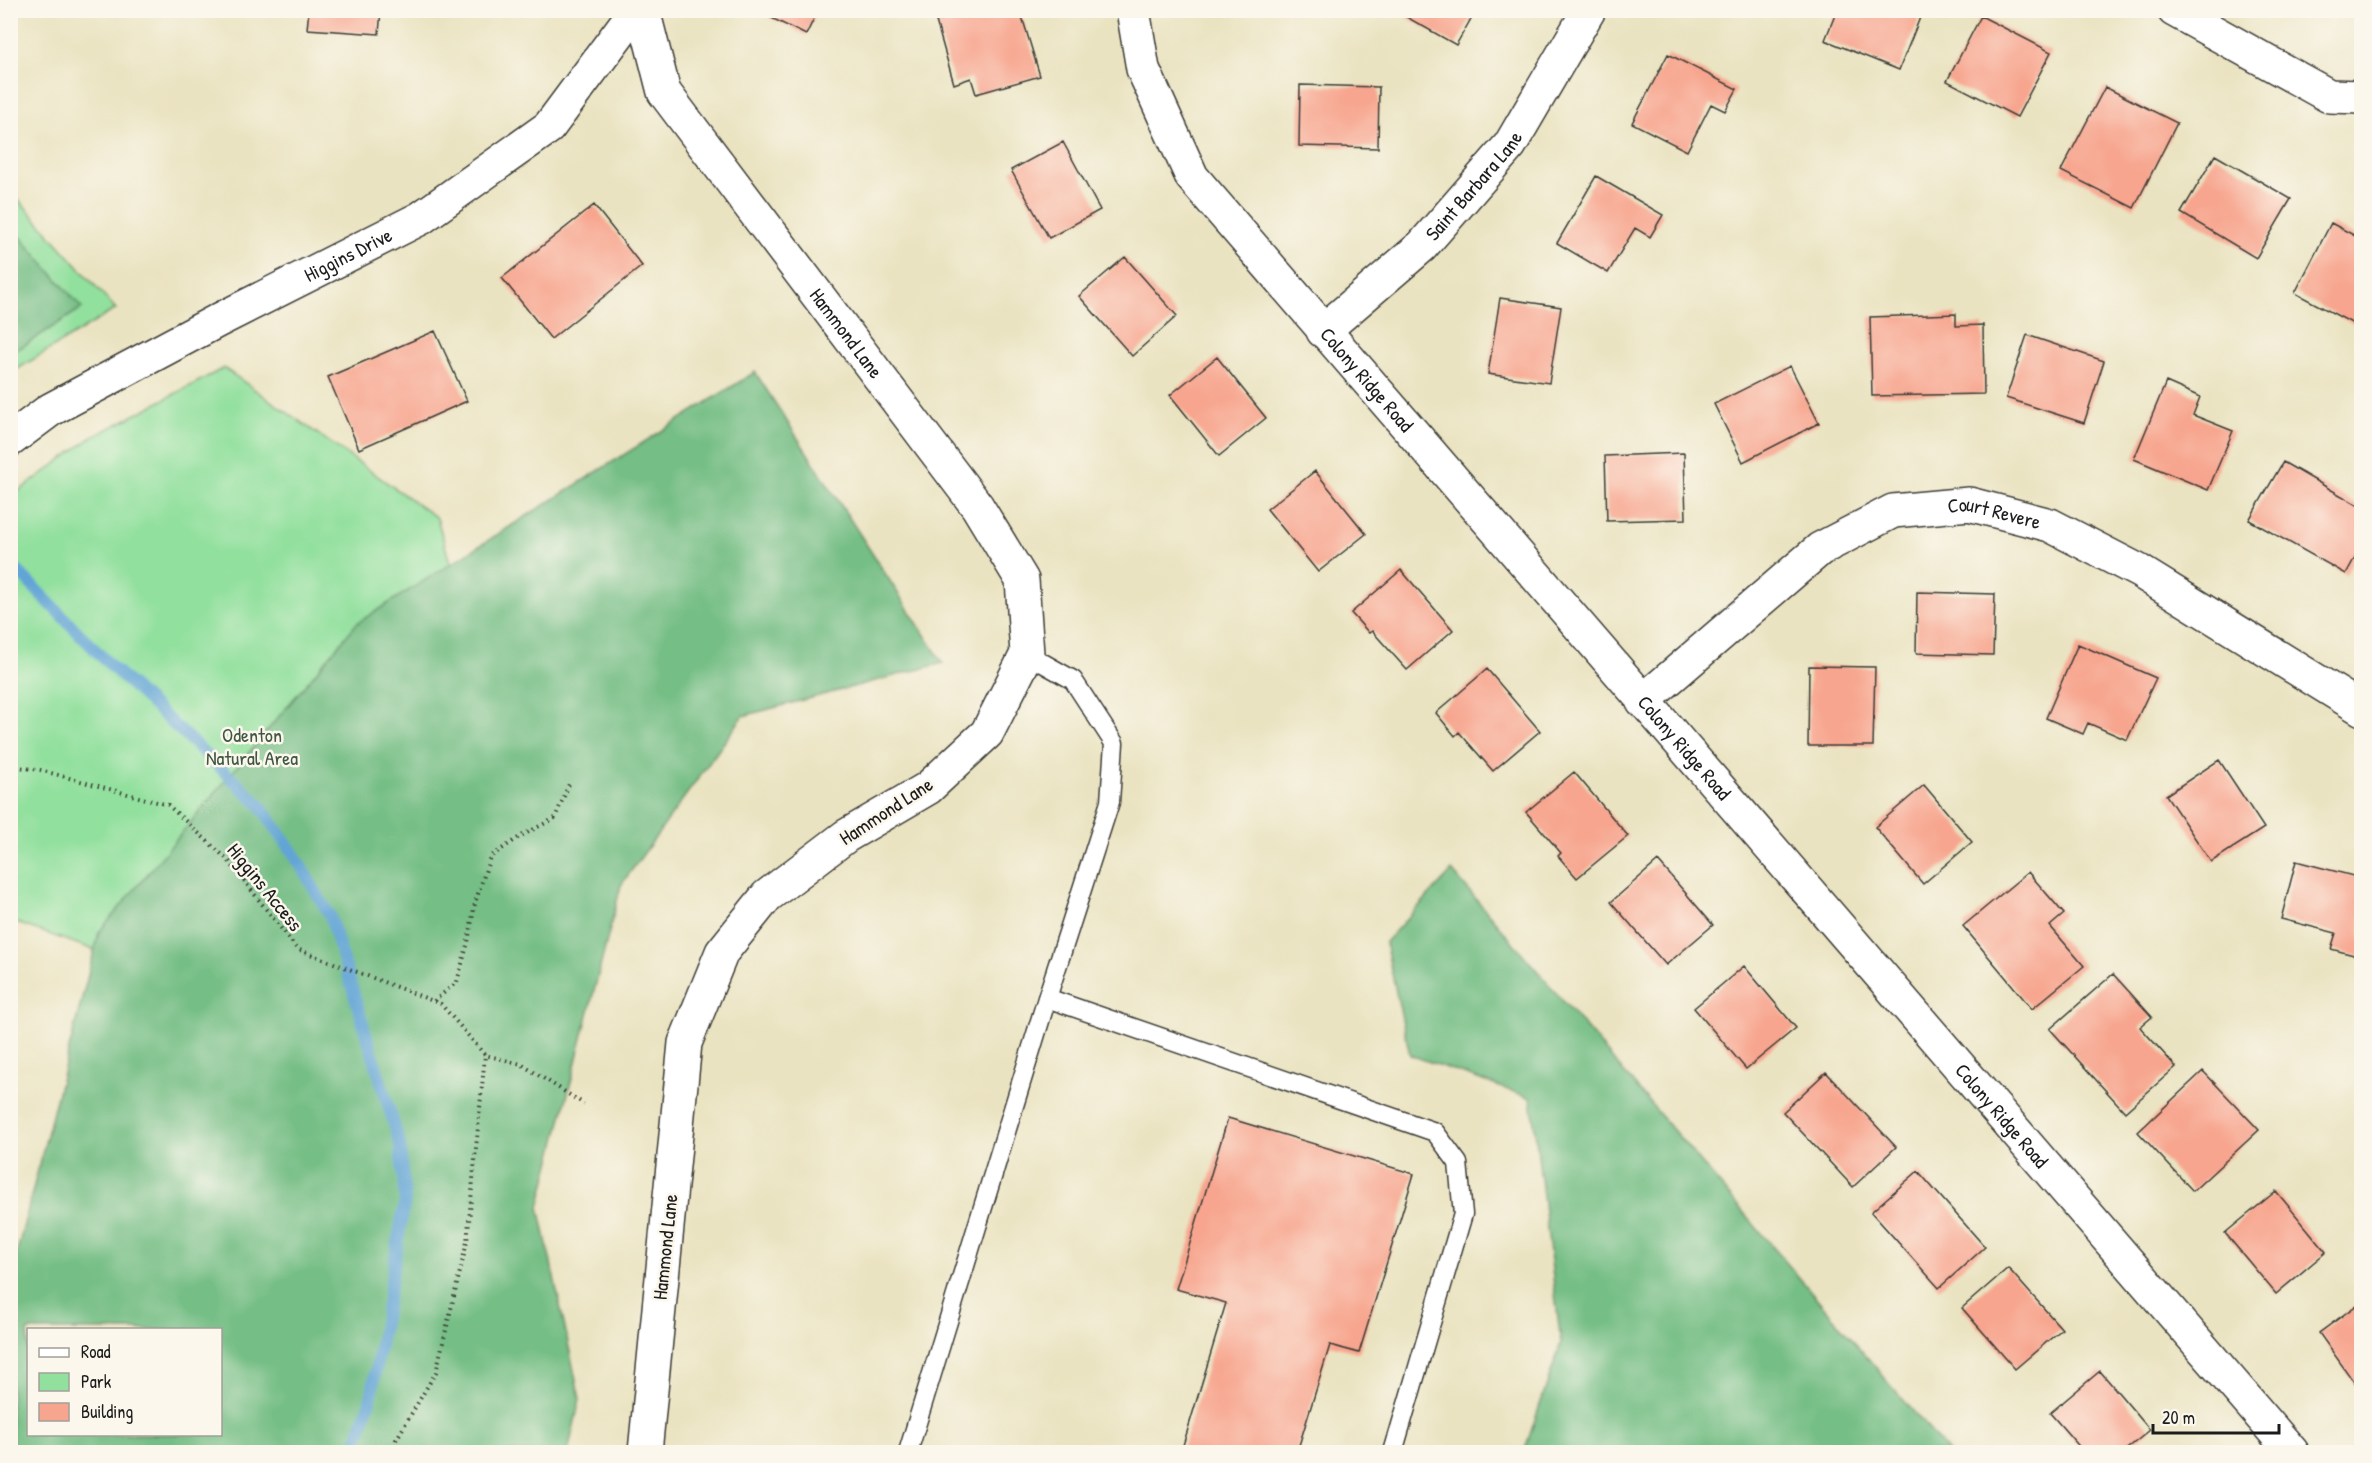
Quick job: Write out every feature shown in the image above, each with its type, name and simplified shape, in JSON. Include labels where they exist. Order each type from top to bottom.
[{"type":"street","name":"Higgins Drive","points":[[10,440],[50,410],[70,399],[217,321],[421,218],[549,127],[636,10]]},
{"type":"street","name":"Hammond Lane","points":[[643,10],[664,92],[977,506],[1022,580],[1027,654],[987,733],[928,788],[846,836],[767,896],[722,952],[685,1043],[645,1452]]},
{"type":"street","name":"Colony Ridge Road","points":[[1133,10],[1143,69],[1191,177],[2292,1452]]},
{"type":"street","name":"Saint Barbara Lane","points":[[1323,331],[1422,246],[1509,145],[1589,10]]},
{"type":"street","points":[[2174,10],[2329,96],[2361,97]]},
{"type":"street","name":"Court Revere","points":[[1643,701],[1820,549],[1893,511],[1968,504],[2050,525],[2139,571],[2361,709]]},
{"type":"lane","points":[[908,1452],[1047,998],[1110,802],[1114,743],[1074,680],[1027,654]]},
{"type":"lane","points":[[1047,998],[1435,1132],[1458,1163],[1463,1214],[1393,1452]]},
{"type":"path","name":"Higgins Access","points":[[10,766],[40,770],[168,805],[228,860],[297,949],[434,1001]]},
{"type":"path","points":[[569,784],[555,818],[521,836],[490,857],[475,903],[468,942],[457,982],[434,1001],[441,1004],[485,1055],[521,1064],[584,1104]]},
{"type":"path","points":[[395,1452],[396,1440],[436,1372],[467,1242],[485,1055]]},
{"type":"green space","points":[[10,190],[116,309],[11,373],[10,373]]},
{"type":"green space","points":[[11,226],[82,308],[10,354]]},
{"type":"green space","name":"Odenton Natural Area","points":[[224,368],[437,518],[523,816],[353,1452],[11,1452],[27,1435],[222,1436],[222,1328],[220,1328],[155,971],[11,921],[11,497],[91,438]]},
{"type":"green space","points":[[755,372],[943,663],[743,716],[621,885],[539,1207],[580,1399],[568,1452],[11,1452],[11,1275],[99,932],[357,623]]},
{"type":"green space","points":[[1452,871],[1948,1452],[1524,1452],[1561,1343],[1531,1098],[1410,1055],[1385,942]]},
{"type":"building","points":[[309,10],[381,10],[379,34],[307,29]]},
{"type":"building","points":[[755,10],[818,10],[806,35]]},
{"type":"building","points":[[974,10],[1020,10],[1040,76],[976,94],[971,78],[954,84],[936,21]]},
{"type":"building","points":[[1403,10],[1476,10],[1456,45],[1401,14]]},
{"type":"building","points":[[1837,10],[1923,10],[1899,70],[1825,40]]},
{"type":"building","points":[[1981,16],[2051,52],[2017,117],[1947,81]]},
{"type":"building","points":[[1668,54],[1737,89],[1725,111],[1711,104],[1687,151],[1632,123]]},
{"type":"building","points":[[1300,85],[1379,87],[1378,148],[1299,146]]},
{"type":"building","points":[[2105,87],[2177,123],[2134,208],[2061,171]]},
{"type":"building","points":[[1063,142],[1100,210],[1049,238],[1011,170]]},
{"type":"building","points":[[2215,155],[2291,199],[2256,258],[2181,213]]},
{"type":"building","points":[[1596,176],[1663,215],[1650,237],[1635,228],[1608,273],[1557,243]]},
{"type":"building","points":[[594,205],[642,266],[551,339],[502,278]]},
{"type":"building","points":[[2331,223],[2361,239],[2361,328],[2295,293]]},
{"type":"building","points":[[1125,257],[1177,316],[1132,356],[1079,296]]},
{"type":"building","points":[[1500,298],[1561,307],[1549,383],[1488,374]]},
{"type":"building","points":[[1956,314],[1956,326],[1983,325],[1984,394],[1872,396],[1870,317]]},
{"type":"building","points":[[435,331],[467,401],[359,449],[328,377]]},
{"type":"building","points":[[2027,335],[2104,361],[2084,423],[2006,398]]},
{"type":"building","points":[[1217,357],[1266,418],[1219,456],[1170,395]]},
{"type":"building","points":[[1790,366],[1819,423],[1743,462],[1714,404]]},
{"type":"building","points":[[2166,382],[2200,397],[2193,415],[2233,431],[2208,490],[2134,459]]},
{"type":"building","points":[[1684,453],[1686,519],[1607,521],[1605,456]]},
{"type":"building","points":[[2283,462],[2361,507],[2361,546],[2346,574],[2249,520]]},
{"type":"building","points":[[1315,471],[1366,534],[1318,572],[1267,509]]},
{"type":"building","points":[[1401,570],[1453,630],[1407,670],[1372,631],[1369,633],[1351,613]]},
{"type":"building","points":[[1917,592],[1995,594],[1993,655],[1916,653]]},
{"type":"building","points":[[2078,644],[2156,678],[2127,740],[2088,723],[2083,734],[2046,718]]},
{"type":"building","points":[[1809,666],[1875,667],[1873,746],[1808,746]]},
{"type":"building","points":[[1487,669],[1540,731],[1493,771],[1459,732],[1455,736],[1436,713]]},
{"type":"building","points":[[2219,760],[2264,828],[2211,862],[2166,795]]},
{"type":"building","points":[[1574,772],[1628,836],[1577,878],[1558,856],[1561,853],[1526,812]]},
{"type":"building","points":[[1924,785],[1972,842],[1923,884],[1875,827]]},
{"type":"building","points":[[1658,861],[1713,925],[1666,965],[1611,902]]},
{"type":"building","points":[[2296,861],[2361,878],[2361,957],[2331,949],[2336,933],[2281,919]]},
{"type":"building","points":[[2028,872],[2064,914],[2050,926],[2084,966],[2032,1009],[1963,926]]},
{"type":"building","points":[[1744,966],[1796,1028],[1746,1069],[1694,1008]]},
{"type":"building","points":[[2113,974],[2152,1017],[2140,1027],[2176,1067],[2125,1112],[2050,1029]]},
{"type":"building","points":[[2203,1071],[2259,1130],[2193,1191],[2138,1132]]},
{"type":"building","points":[[1826,1072],[1896,1147],[1853,1187],[1783,1112]]},
{"type":"building","points":[[1228,1118],[1414,1174],[1359,1353],[1330,1345],[1297,1452],[1181,1452],[1226,1303],[1176,1289]]},
{"type":"building","points":[[1918,1171],[1985,1247],[1939,1288],[1871,1212]]},
{"type":"building","points":[[2276,1191],[2326,1252],[2276,1294],[2225,1233]]},
{"type":"building","points":[[2008,1268],[2062,1329],[2015,1369],[1962,1308]]},
{"type":"building","points":[[2361,1302],[2361,1392],[2319,1333]]},
{"type":"building","points":[[2100,1371],[2150,1430],[2123,1452],[2084,1452],[2050,1413]]},
{"type":"waterway","points":[[10,563],[111,666],[259,804],[292,851],[330,916],[400,1144],[405,1200],[371,1398],[353,1452]]}]
